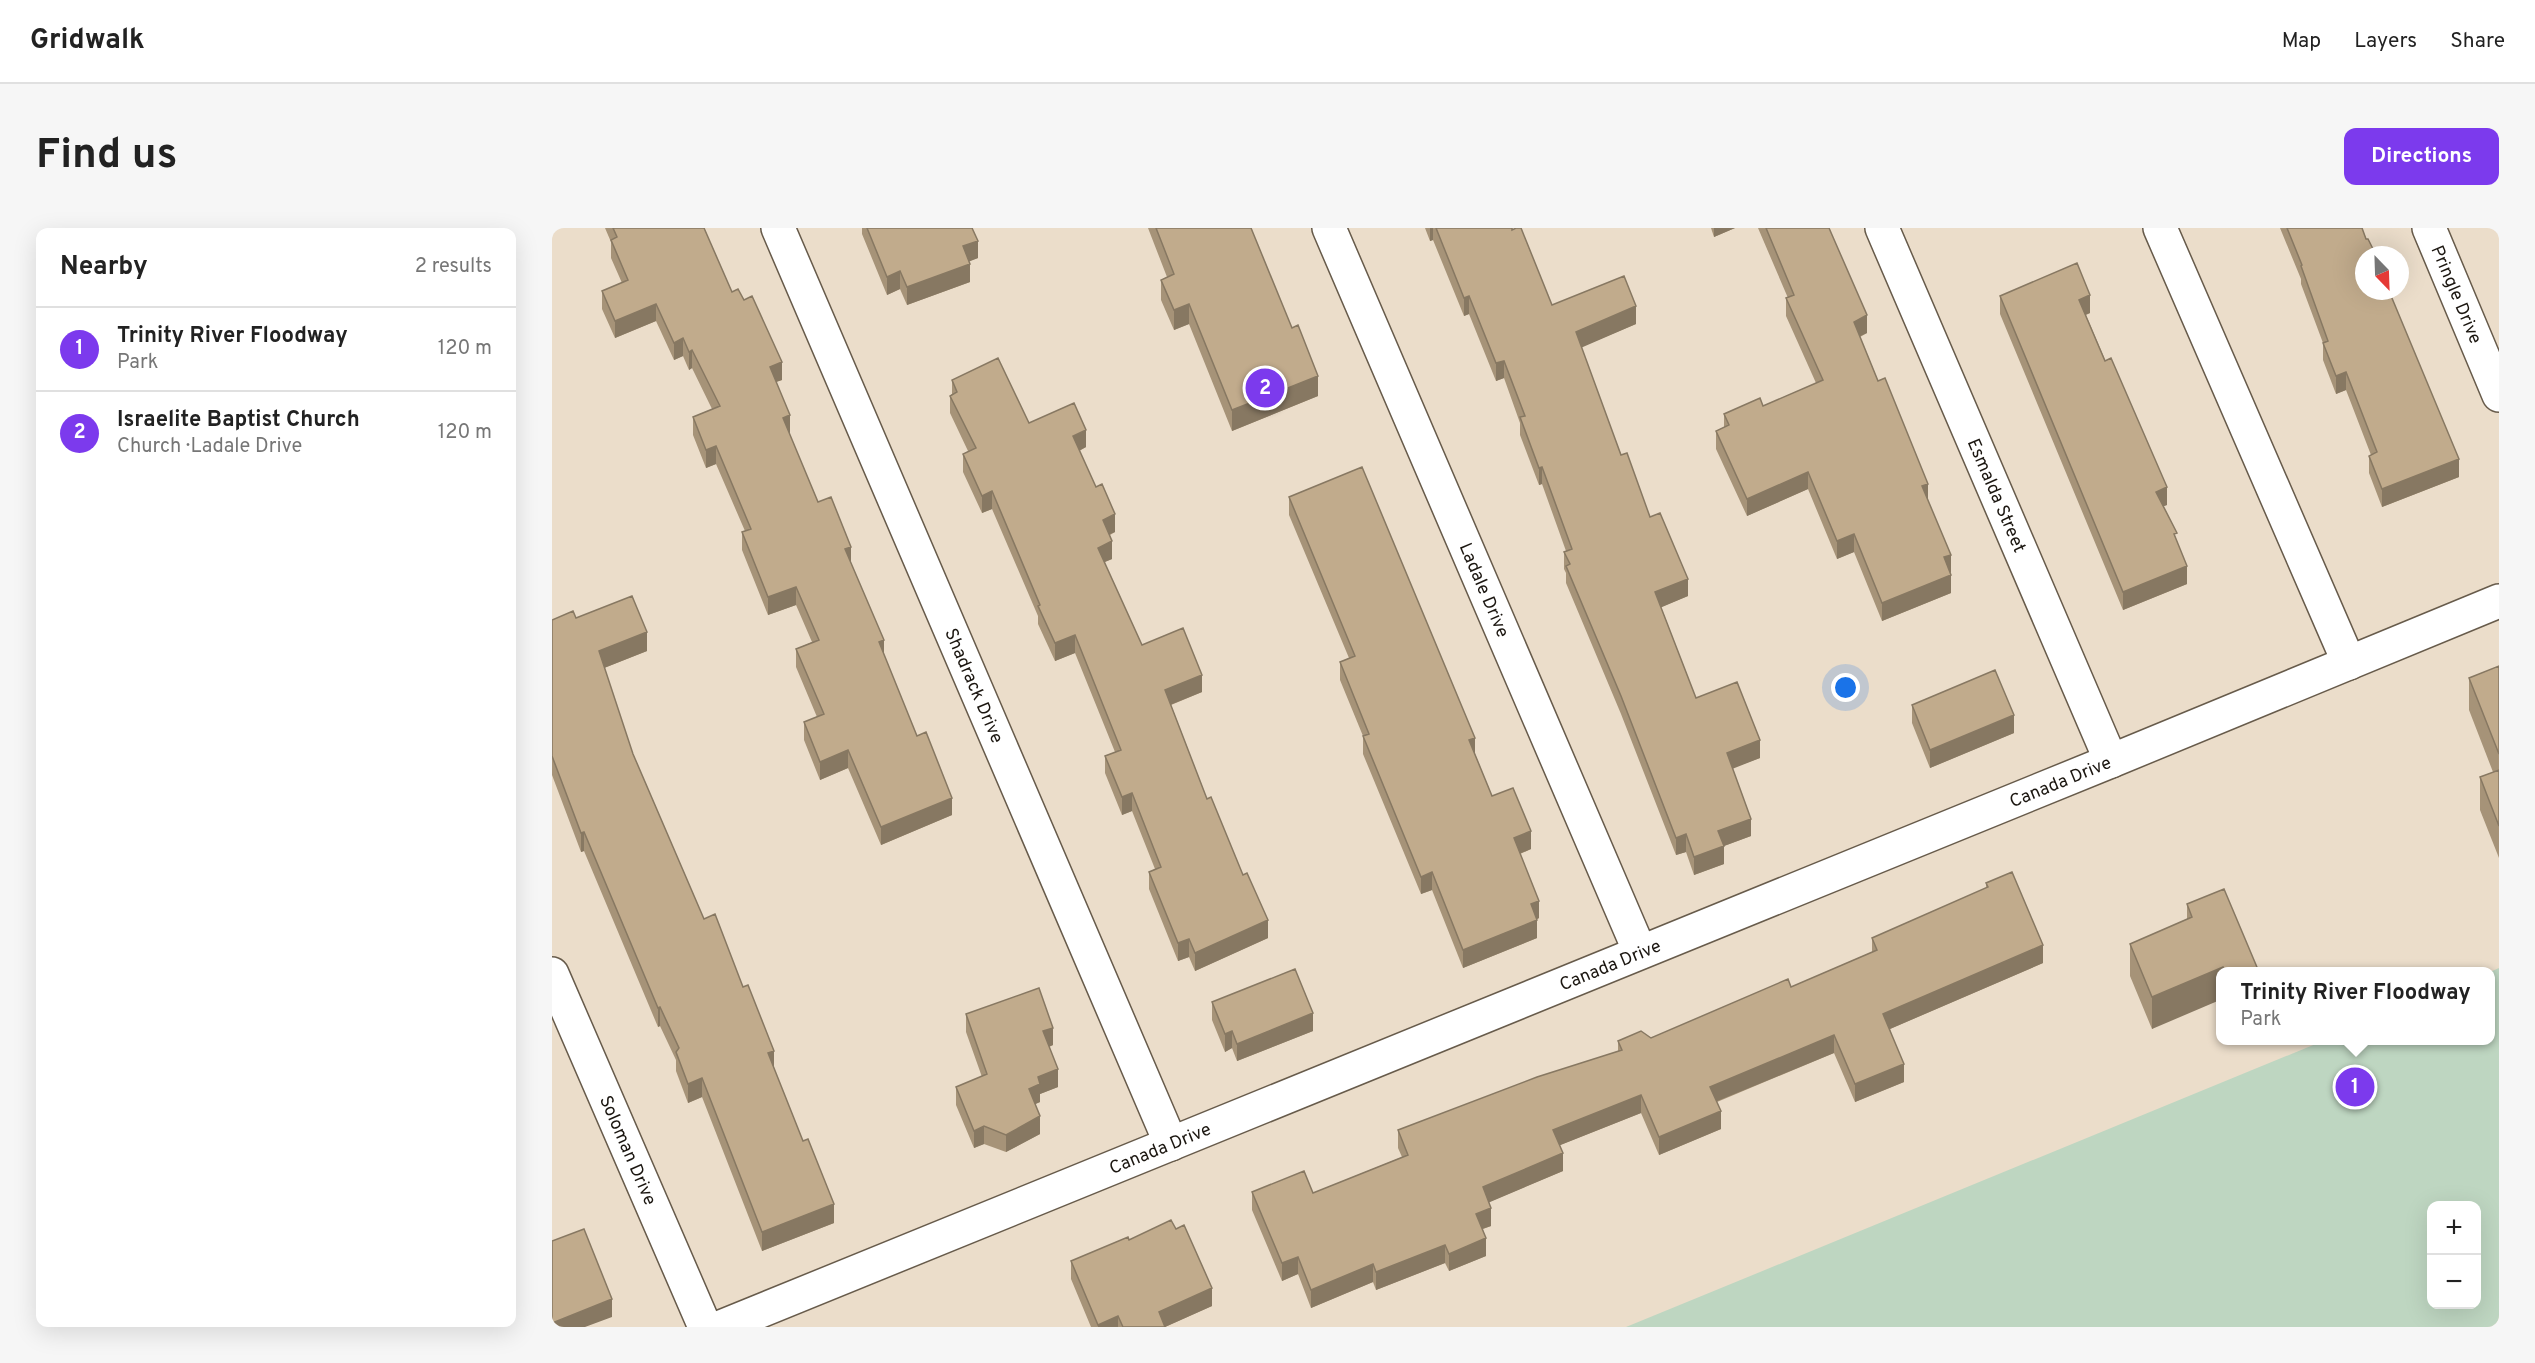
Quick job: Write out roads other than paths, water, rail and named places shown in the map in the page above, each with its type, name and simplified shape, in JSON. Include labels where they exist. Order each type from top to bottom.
[{"type":"street","name":"Shadrack Drive","points":[[778,228],[1171,1144]]},
{"type":"street","name":"Ladale Drive","points":[[1329,228],[1640,952]]},
{"type":"street","name":"Esmalda Street","points":[[1882,228],[2111,762]]},
{"type":"street","points":[[2160,228],[2349,663]]},
{"type":"street","name":"Pringle Drive","points":[[2429,228],[2499,395]]},
{"type":"street","name":"Canada Drive","points":[[721,1327],[2111,762],[2499,601]]},
{"type":"street","name":"Soloman Drive","points":[[552,974],[705,1327]]},
{"type":"place","name":"Israelite Baptist Church","points":[[1265,388]]},
{"type":"place","name":"Trinity River Floodway","points":[[2355,1087]]}]
